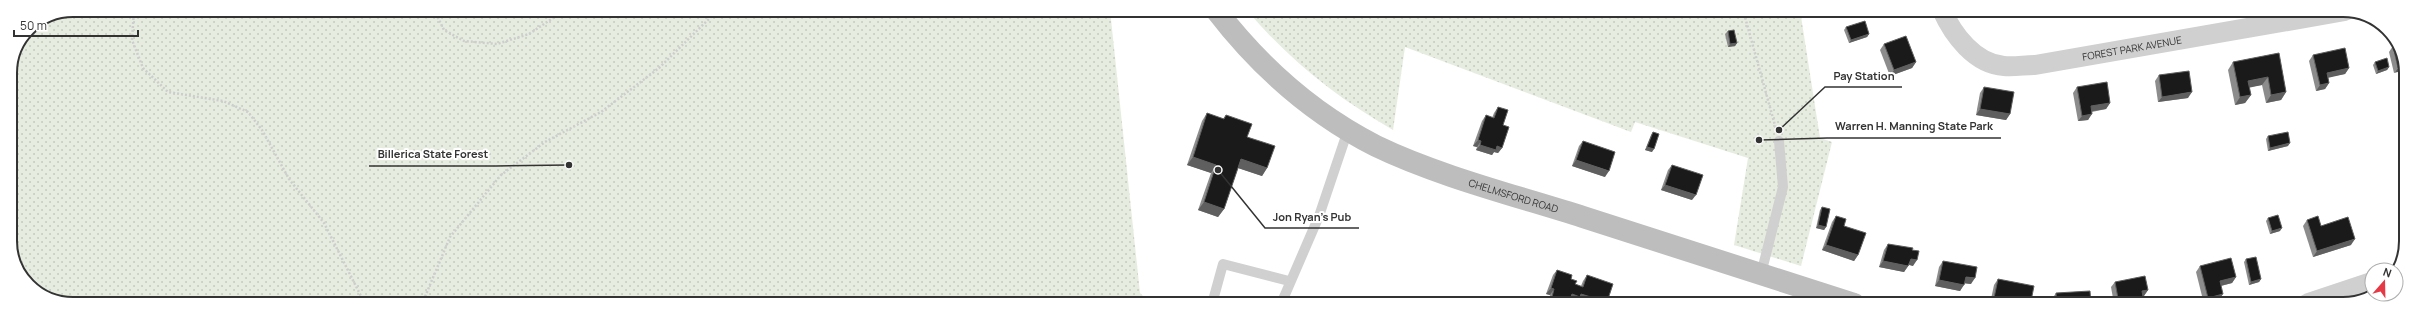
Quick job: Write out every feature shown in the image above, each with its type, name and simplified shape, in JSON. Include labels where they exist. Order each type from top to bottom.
[{"type":"main road","name":"CHELMSFORD ROAD","points":[[1221,17],[1233,33],[1267,69],[1293,92],[1348,130],[1377,146],[1424,165],[1832,297]]},
{"type":"street","name":"FOREST PARK AVENUE","points":[[1946,17],[1956,35],[1968,49],[1984,60],[2002,66],[2035,65],[2306,17]]},
{"type":"street","points":[[2330,297],[2364,286]]},
{"type":"lane","points":[[1283,297],[1289,281],[1319,216],[1348,130]]},
{"type":"lane","points":[[1761,274],[1784,187],[1779,141]]},
{"type":"lane","points":[[1214,297],[1223,264],[1289,281]]},
{"type":"path","points":[[134,17],[132,40],[142,68],[168,92],[223,101],[248,112],[262,130],[289,179],[324,223],[361,297]]},
{"type":"path","points":[[438,17],[444,30],[464,41],[497,44],[529,34],[554,17]]},
{"type":"path","points":[[425,297],[450,237],[501,175],[545,142],[601,112],[659,68],[711,17]]},
{"type":"path","points":[[1745,17],[1779,141]]},
{"type":"shaded area","points":[[73,17],[1111,17],[1140,293],[1144,297],[66,297],[48,291],[33,281],[21,262],[18,252],[18,62],[26,42],[33,33],[52,21]]},
{"type":"shaded area","points":[[1253,17],[1801,17],[1820,138],[1832,142],[1801,266],[1734,245],[1748,158],[1635,122],[1631,132],[1405,47],[1393,130],[1352,105],[1315,77],[1297,62]]},
{"type":"building","points":[[1865,21],[1869,34],[1851,40],[1846,27]]},
{"type":"building","points":[[1734,30],[1737,43],[1730,44],[1728,31]]},
{"type":"building","points":[[1906,36],[1916,62],[1894,70],[1884,44]]},
{"type":"building","points":[[2345,48],[2349,68],[2327,73],[2329,83],[2320,85],[2313,55]]},
{"type":"building","points":[[2394,52],[2398,62],[2398,68]]},
{"type":"building","points":[[2279,53],[2286,92],[2271,95],[2268,77],[2248,81],[2251,95],[2240,97],[2233,62]]},
{"type":"building","points":[[2387,58],[2389,67],[2378,71],[2375,62]]},
{"type":"building","points":[[2189,71],[2192,92],[2162,97],[2159,75]]},
{"type":"building","points":[[2107,82],[2110,103],[2091,106],[2092,114],[2082,116],[2077,87]]},
{"type":"building","points":[[1984,87],[2014,92],[2010,114],[1980,109]]},
{"type":"building","points":[[1498,107],[1508,110],[1503,125],[1509,127],[1502,148],[1497,146],[1496,150],[1480,145],[1481,141],[1478,140],[1486,115],[1494,118]]},
{"type":"building","points":[[1207,113],[1224,119],[1226,115],[1252,124],[1247,137],[1275,146],[1267,168],[1241,159],[1224,209],[1204,202],[1216,165],[1193,157]]},
{"type":"building","points":[[1653,132],[1659,134],[1654,149],[1647,147]]},
{"type":"building","points":[[2288,132],[2290,143],[2270,148],[2268,136]]},
{"type":"building","points":[[1583,141],[1615,152],[1609,171],[1576,160]]},
{"type":"building","points":[[1672,165],[1703,175],[1696,195],[1665,185]]},
{"type":"building","points":[[1822,207],[1830,209],[1826,227],[1818,225]]},
{"type":"building","points":[[2278,215],[2282,228],[2272,231],[2268,218]]},
{"type":"building","points":[[1836,216],[1846,219],[1844,226],[1866,233],[1858,255],[1826,245]]},
{"type":"building","points":[[2318,216],[2321,226],[2348,217],[2355,239],[2317,251],[2307,220]]},
{"type":"building","points":[[1888,244],[1913,248],[1912,250],[1919,251],[1917,260],[1911,259],[1908,266],[1883,261]]},
{"type":"building","points":[[2256,257],[2261,279],[2251,282],[2246,259]]},
{"type":"building","points":[[2231,258],[2236,277],[2220,281],[2223,294],[2208,297],[2200,266]]},
{"type":"building","points":[[1943,261],[1977,267],[1975,278],[1966,277],[1964,285],[1939,280]]},
{"type":"building","points":[[1557,270],[1572,275],[1571,279],[1577,281],[1575,284],[1583,287],[1587,275],[1613,284],[1609,297],[1591,297],[1581,294],[1580,297],[1572,294],[1571,297],[1552,297],[1554,289],[1551,288]]},
{"type":"building","points":[[2145,276],[2148,290],[2142,291],[2143,297],[2118,297],[2115,282]]},
{"type":"building","points":[[1998,279],[2034,286],[2032,297],[1994,297]]},
{"type":"building","points":[[2090,291],[2090,297],[2056,297],[2056,293]]},
{"type":"place","name":"Pay Station","points":[[1779,130]]},
{"type":"place","name":"Warren H. Manning State Park","points":[[1759,140]]},
{"type":"place","name":"Billerica State Forest","points":[[569,165]]},
{"type":"place","name":"Jon Ryan's Pub","points":[[1218,170]]}]
